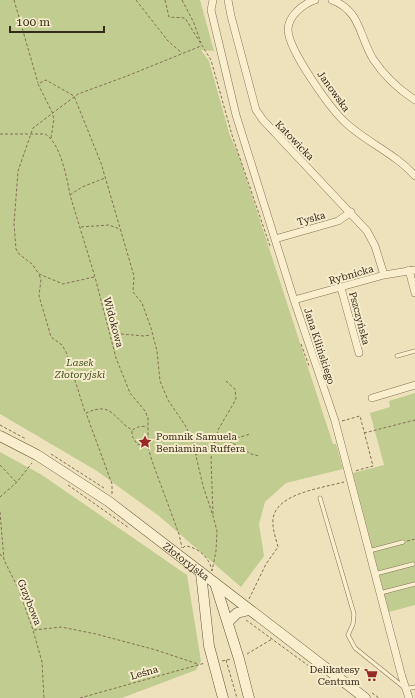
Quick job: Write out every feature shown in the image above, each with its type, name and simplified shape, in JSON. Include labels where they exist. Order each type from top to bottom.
[{"type":"street","name":"Jana Kilińskiego","points":[[213,0],[212,10],[236,115],[294,300],[335,422],[409,698]]},
{"type":"street","name":"Katowicka","points":[[228,0],[256,110],[263,120],[351,212],[367,231],[384,275]]},
{"type":"street","name":"Janowska","points":[[315,0],[298,10],[290,22],[288,30],[290,42],[296,54],[324,96],[346,123],[360,136],[406,167],[415,176]]},
{"type":"street","points":[[332,0],[351,12],[372,58],[395,87],[415,100]]},
{"type":"street","name":"Tyska","points":[[275,239],[338,221],[351,212]]},
{"type":"street","points":[[412,270],[415,293]]},
{"type":"street","name":"Rybnicka","points":[[294,300],[342,288],[384,275],[412,270]]},
{"type":"street","name":"Pszczyńska","points":[[342,288],[359,353]]},
{"type":"street","points":[[372,398],[415,385]]},
{"type":"street","name":"Złotoryjska","points":[[0,436],[34,458],[108,501],[365,698]]},
{"type":"street","points":[[201,573],[209,646],[223,698]]},
{"type":"street","points":[[215,583],[228,622],[249,698]]},
{"type":"street","points":[[228,622],[237,613],[247,608]]},
{"type":"lane","points":[[398,356],[415,351]]},
{"type":"lane","points":[[320,498],[354,614],[353,624],[348,635],[355,648],[406,689],[415,687]]},
{"type":"lane","points":[[369,551],[403,542]]},
{"type":"lane","points":[[375,574],[413,564]]},
{"type":"lane","points":[[380,593],[415,584]]},
{"type":"path","points":[[0,134],[45,134],[51,138],[54,119],[38,84],[20,15],[14,0]]},
{"type":"path","points":[[136,0],[168,41],[183,53]]},
{"type":"path","points":[[165,0],[169,17],[185,18],[210,60],[232,135],[271,250]]},
{"type":"path","points":[[182,0],[194,23],[201,46]]},
{"type":"path","points":[[108,501],[112,494],[112,484],[66,352],[62,345],[51,336],[40,296],[41,279],[32,264],[19,254],[16,249],[14,224],[18,171],[33,128],[74,96],[201,46]]},
{"type":"path","points":[[38,84],[46,80],[74,96],[101,163],[121,229],[134,276],[133,292],[142,303],[157,351],[160,381],[168,400],[185,425],[192,439],[203,486],[214,516]]},
{"type":"path","name":"Widokowa","points":[[51,138],[56,145],[68,181],[70,195],[95,277],[116,358],[130,393],[145,412],[148,426],[148,448],[179,534],[182,549],[185,546],[196,549],[211,564],[212,571],[216,551],[214,516]]},
{"type":"path","points":[[70,195],[82,187],[105,178]]},
{"type":"path","points":[[80,227],[103,224],[121,229]]},
{"type":"path","points":[[39,274],[63,284],[95,277]]},
{"type":"path","points":[[110,334],[144,336],[152,334]]},
{"type":"path","points":[[300,340],[310,370]]},
{"type":"path","points":[[214,516],[211,458],[218,430],[236,399],[235,389],[226,381]]},
{"type":"path","points":[[86,412],[96,408],[106,409],[132,430]]},
{"type":"path","points":[[247,608],[266,564],[278,547],[273,519],[280,504],[293,495],[349,476],[373,466],[361,425],[360,416],[335,422]]},
{"type":"path","points":[[364,433],[415,420]]},
{"type":"path","points":[[132,430],[138,427],[148,426]]},
{"type":"path","points":[[132,430],[132,436],[138,444],[148,448]]},
{"type":"path","points":[[196,456],[215,442],[250,434]]},
{"type":"path","points":[[228,440],[251,454],[259,456]]},
{"type":"path","points":[[0,498],[16,482],[34,458],[37,465]]},
{"type":"path","points":[[0,465],[16,482]]},
{"type":"path","points":[[68,486],[132,530]]},
{"type":"path","name":"Grzybowa","points":[[0,512],[4,560],[19,590],[33,630],[42,662],[44,698]]},
{"type":"path","points":[[403,542],[415,539]]},
{"type":"path","points":[[0,554],[4,560]]},
{"type":"path","points":[[237,613],[320,674]]},
{"type":"path","points":[[33,630],[61,627],[96,634],[156,650],[198,664]]},
{"type":"path","name":"Leśna","points":[[80,698],[213,660]]},
{"type":"path","points":[[226,660],[237,698]]},
{"type":"green space","name":"Lasek Złotoryjski","points":[[0,0],[200,0],[214,51],[201,50],[209,61],[230,136],[238,153],[333,444],[336,444],[343,469],[286,483],[265,502],[259,524],[264,556],[241,587],[159,516],[97,471],[0,414]]},
{"type":"green space","points":[[415,393],[415,605],[389,612],[353,473],[384,465],[370,413],[390,407],[389,401]]},
{"type":"green space","points":[[0,452],[42,475],[187,575],[201,661],[196,670],[122,698],[0,698]]},
{"type":"place","name":"Pomnik Samuela Beniamina Ruffera","points":[[145,442]]},
{"type":"place","name":"Delikatesy Centrum","points":[[371,675]]}]
